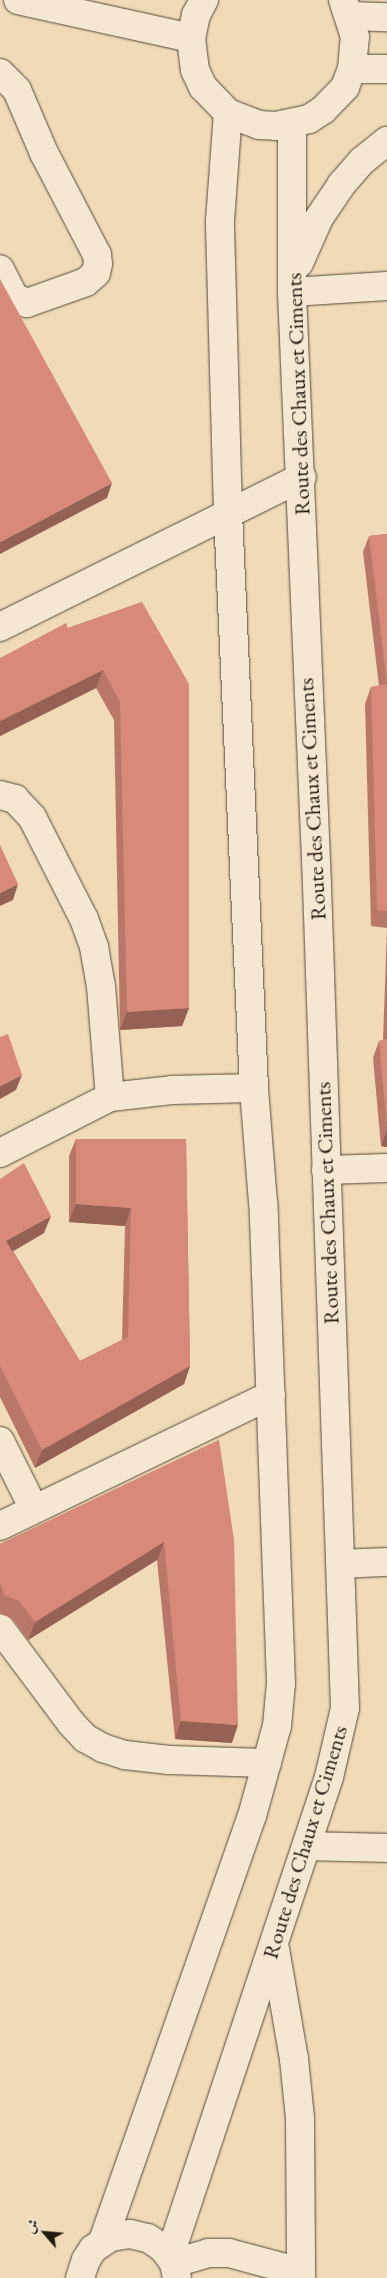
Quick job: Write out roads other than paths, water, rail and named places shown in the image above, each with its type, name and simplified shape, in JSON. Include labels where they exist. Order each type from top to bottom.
[{"type":"street","points":[[18,0],[192,38]]},
{"type":"street","points":[[195,2],[192,38],[195,70],[203,87],[228,113],[259,125],[292,124],[323,110],[345,87],[352,69],[355,37],[347,8],[387,17]]},
{"type":"street","points":[[352,69],[387,69]]},
{"type":"street","points":[[0,73],[17,90],[44,153],[97,255],[98,264],[96,273],[86,282],[27,303],[14,297],[0,269]]},
{"type":"street","points":[[80,2278],[86,2260],[103,2241],[252,1816],[277,1726],[281,1683],[271,1395],[254,1088],[228,513],[220,221],[228,113]]},
{"type":"street","name":"Route des Chaux et Ciments","points":[[174,2266],[343,1727],[346,1686],[303,606],[302,477],[292,285],[292,124]]},
{"type":"street","points":[[387,140],[362,160],[329,202],[292,285],[387,286]]},
{"type":"street","points":[[0,627],[302,477]]},
{"type":"street","points":[[0,795],[15,799],[32,817],[84,918],[94,948],[101,986],[110,1098]]},
{"type":"street","points":[[0,1153],[110,1098],[164,1090],[254,1088]]},
{"type":"street","points":[[326,1170],[387,1168]]},
{"type":"street","points":[[0,1526],[271,1395]]},
{"type":"street","points":[[0,1441],[34,1509]]},
{"type":"street","points":[[341,1564],[387,1562]]},
{"type":"street","points":[[0,1628],[71,1723],[85,1738],[103,1748],[125,1754],[170,1760],[267,1762]]},
{"type":"street","points":[[307,1846],[387,1848]]},
{"type":"street","points":[[103,2241],[120,2234],[139,2235],[156,2242],[174,2266],[208,2253],[229,2253],[300,2275],[300,2118],[292,2042],[274,1946]]}]
